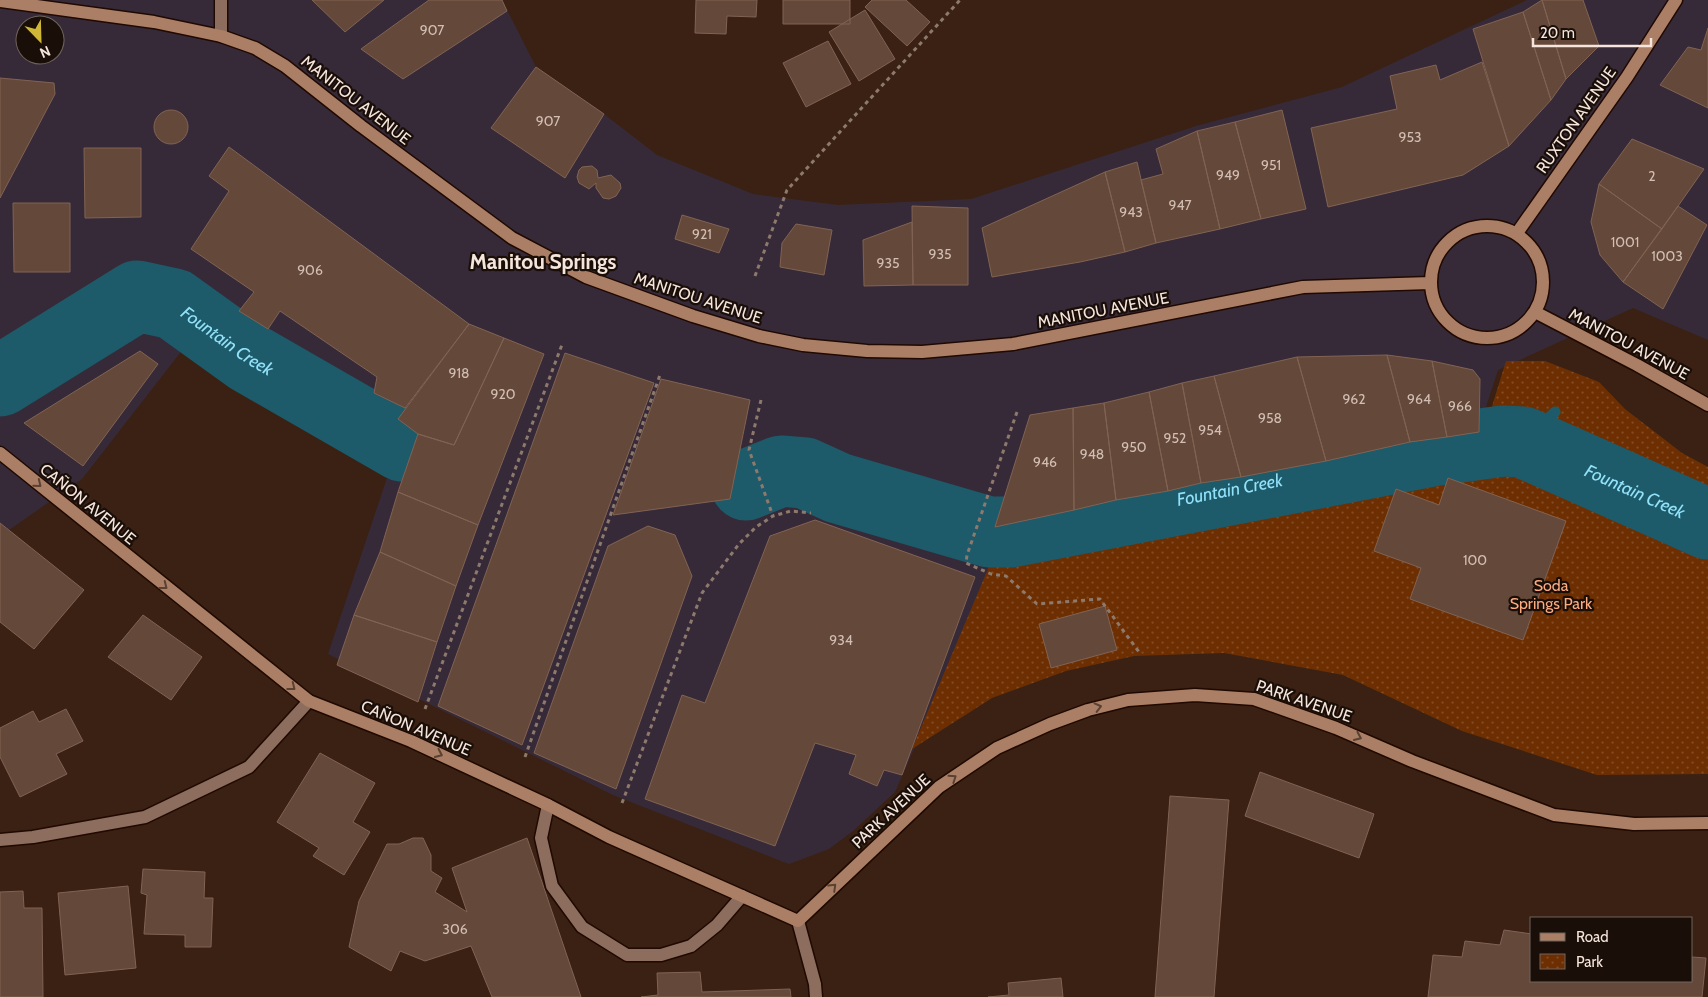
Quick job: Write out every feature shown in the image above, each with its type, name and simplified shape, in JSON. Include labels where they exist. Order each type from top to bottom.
[{"type":"street","points":[[222,0],[222,36]]},
{"type":"street","name":"RUXTON AVENUE","points":[[1517,233],[1627,77],[1676,0]]},
{"type":"street","name":"MANITOU AVENUE","points":[[0,1],[154,22],[222,36],[255,48],[286,66],[361,126],[512,238],[551,260],[586,277],[692,316],[759,336],[803,345],[867,351],[922,352],[969,349],[1013,344],[1303,287],[1430,283]]},
{"type":"street","points":[[1478,225],[1498,226],[1517,233],[1530,245],[1541,262],[1544,282],[1540,301],[1535,312],[1529,320],[1513,332],[1493,338],[1473,337],[1455,329],[1443,318],[1433,300],[1430,283],[1431,272],[1437,253],[1446,242],[1462,230],[1478,225]]},
{"type":"street","name":"MANITOU AVENUE","points":[[1535,312],[1708,405]]},
{"type":"street","name":"CAÑON AVENUE","points":[[0,453],[94,531],[309,701],[411,741],[548,804],[609,837],[798,921]]},
{"type":"street","name":"PARK AVENUE","points":[[798,921],[939,787],[988,754],[1050,724],[1088,710],[1128,700],[1195,695],[1254,699],[1336,728],[1412,761],[1554,815],[1634,824],[1708,823]]},
{"type":"street","points":[[0,840],[33,837],[145,817],[249,767],[309,701]]},
{"type":"street","points":[[548,804],[541,838],[552,886],[582,927],[627,955],[661,955],[691,946],[717,926],[742,896]]},
{"type":"street","points":[[798,921],[816,997]]},
{"type":"path","points":[[754,276],[787,190],[960,0]]},
{"type":"path","points":[[425,709],[563,342]]},
{"type":"path","points":[[525,757],[660,375]]},
{"type":"path","points":[[761,400],[749,450],[773,516]]},
{"type":"path","points":[[1017,412],[967,554],[966,563],[992,574],[1006,576],[1037,604],[1100,599],[1138,652]]},
{"type":"path","points":[[622,803],[702,593],[739,544],[756,527],[773,516],[791,511],[811,513]]},
{"type":"shaded area","points":[[0,0],[502,0],[536,67],[604,114],[657,155],[753,194],[838,205],[971,199],[1196,126],[1342,87],[1527,0],[1708,0],[1708,340],[1633,308],[1498,370],[1476,438],[988,541],[991,574],[895,792],[853,831],[829,849],[789,864],[613,795],[328,654],[391,466],[187,344],[82,479],[9,530],[0,523]]},
{"type":"green space","name":"Soda Springs Park","points":[[1506,361],[1545,361],[1599,382],[1625,409],[1682,453],[1708,467],[1708,774],[1597,775],[1462,731],[1343,675],[1224,653],[1134,656],[1066,671],[992,698],[912,749],[996,550],[1477,455]]},
{"type":"building","points":[[312,0],[384,0],[345,32]]},
{"type":"building","points":[[429,0],[502,0],[507,11],[403,79],[361,49]]},
{"type":"building","points":[[696,0],[757,0],[756,17],[727,16],[726,34],[695,33]]},
{"type":"building","points":[[783,0],[850,0],[850,24],[783,24]]},
{"type":"building","points":[[872,0],[906,0],[930,22],[907,46],[865,7]]},
{"type":"building","points":[[1542,0],[1566,79],[1551,100],[1523,12]]},
{"type":"building","points":[[1542,0],[1583,0],[1599,46],[1566,79]]},
{"type":"building","points":[[865,10],[895,59],[859,81],[829,32]]},
{"type":"building","points":[[1523,12],[1551,100],[1509,146],[1473,29]]},
{"type":"building","points":[[1708,28],[1708,108],[1660,85],[1688,47],[1701,50]]},
{"type":"building","points":[[828,41],[851,84],[806,107],[783,63]]},
{"type":"building","points":[[1482,62],[1509,146],[1463,175],[1328,207],[1311,128],[1397,109],[1390,76],[1436,65],[1440,80]]},
{"type":"building","points":[[536,67],[604,114],[565,178],[491,128]]},
{"type":"building","points":[[0,78],[54,83],[55,94],[0,198]]},
{"type":"building","points":[[171,110],[178,111],[183,115],[187,120],[187,134],[183,139],[178,143],[171,144],[164,143],[159,139],[155,134],[154,127],[155,120],[159,115],[164,111]]},
{"type":"building","points":[[1282,110],[1306,209],[1261,219],[1235,122]]},
{"type":"building","points":[[1235,122],[1261,219],[1220,229],[1197,131]]},
{"type":"building","points":[[1197,131],[1220,229],[1156,243],[1141,180],[1163,174],[1156,149]]},
{"type":"building","points":[[1632,139],[1704,169],[1662,229],[1599,184]]},
{"type":"building","points":[[229,147],[469,324],[405,408],[374,393],[377,377],[280,311],[268,329],[239,311],[254,292],[191,249],[229,191],[209,176]]},
{"type":"building","points":[[84,148],[141,148],[141,217],[85,218]]},
{"type":"building","points":[[1137,162],[1156,243],[1125,252],[1105,172]]},
{"type":"building","points":[[592,166],[597,170],[598,178],[611,175],[620,183],[621,188],[616,196],[609,199],[603,198],[596,188],[596,183],[589,189],[579,183],[577,177],[579,170],[582,167]]},
{"type":"building","points":[[1105,172],[1125,252],[1080,262],[992,277],[982,228]]},
{"type":"building","points":[[1599,184],[1662,229],[1623,282],[1600,255],[1591,222]]},
{"type":"building","points":[[13,203],[70,203],[70,272],[14,272]]},
{"type":"building","points":[[912,206],[968,208],[968,285],[913,285]]},
{"type":"building","points":[[1678,206],[1707,225],[1663,309],[1623,282]]},
{"type":"building","points":[[682,215],[729,229],[719,253],[675,239]]},
{"type":"building","points":[[912,222],[913,285],[864,286],[863,240]]},
{"type":"building","points":[[796,224],[832,230],[824,275],[780,267],[782,243]]},
{"type":"building","points":[[469,324],[504,338],[454,445],[418,434],[398,419]]},
{"type":"building","points":[[504,338],[544,354],[478,525],[398,492],[418,434],[454,445]]},
{"type":"building","points":[[140,351],[158,364],[83,466],[24,423]]},
{"type":"building","points":[[565,353],[654,383],[522,745],[438,706]]},
{"type":"building","points":[[1387,355],[1432,361],[1447,437],[1410,442]]},
{"type":"building","points":[[1387,355],[1410,442],[1326,461],[1297,357]]},
{"type":"building","points":[[1297,357],[1326,461],[1241,477],[1214,376]]},
{"type":"building","points":[[1432,361],[1473,370],[1480,379],[1479,432],[1447,437]]},
{"type":"building","points":[[1214,376],[1241,477],[1201,483],[1182,383]]},
{"type":"building","points":[[661,379],[750,400],[730,499],[613,515]]},
{"type":"building","points":[[1182,383],[1201,483],[1168,491],[1149,392]]},
{"type":"building","points":[[1149,392],[1168,491],[1116,500],[1104,403]]},
{"type":"building","points":[[1104,403],[1116,500],[1074,510],[1073,408]]},
{"type":"building","points":[[1073,408],[1074,510],[995,527],[1030,415]]},
{"type":"building","points":[[1448,478],[1566,521],[1523,640],[1410,599],[1421,568],[1374,551],[1396,489],[1439,505]]},
{"type":"building","points":[[398,492],[478,525],[456,586],[380,552]]},
{"type":"building","points":[[815,520],[975,577],[902,775],[884,770],[877,786],[849,774],[856,755],[815,743],[775,846],[645,799],[682,695],[705,703],[770,536]]},
{"type":"building","points":[[0,523],[84,590],[34,649],[0,622]]},
{"type":"building","points":[[648,526],[675,535],[692,576],[616,789],[534,753],[608,546]]},
{"type":"building","points":[[380,552],[456,586],[437,642],[354,615]]},
{"type":"building","points":[[1105,606],[1117,650],[1051,668],[1039,624]]},
{"type":"building","points":[[143,615],[202,657],[171,700],[108,657]]},
{"type":"building","points":[[354,615],[437,642],[418,702],[337,665]]},
{"type":"building","points":[[66,709],[83,741],[56,754],[67,774],[20,797],[0,757],[0,728],[33,711],[39,722]]},
{"type":"building","points":[[320,753],[375,783],[353,822],[370,832],[344,875],[313,856],[319,848],[277,822]]},
{"type":"building","points":[[1260,772],[1374,814],[1359,858],[1245,816]]},
{"type":"building","points":[[1170,796],[1229,800],[1214,997],[1155,997]]},
{"type":"building","points":[[413,838],[423,838],[431,855],[431,871],[442,878],[435,892],[467,912],[452,868],[527,838],[581,997],[492,997],[471,946],[425,961],[400,951],[391,971],[349,947],[359,901],[387,844],[399,844]]},
{"type":"building","points":[[143,869],[205,872],[204,898],[213,898],[211,947],[185,947],[185,935],[144,934],[147,895],[141,893]]},
{"type":"building","points":[[128,886],[136,968],[65,975],[58,893]]},
{"type":"building","points":[[23,891],[24,908],[42,908],[43,997],[0,997],[0,892]]},
{"type":"building","points":[[1504,930],[1530,934],[1530,982],[1693,982],[1693,957],[1706,958],[1702,997],[1428,997],[1433,955],[1462,957],[1465,941],[1500,945]]},
{"type":"building","points":[[700,972],[702,992],[790,989],[791,997],[641,997],[658,995],[657,973]]},
{"type":"building","points":[[1061,978],[1063,997],[988,997],[1009,995],[1008,983]]},
{"type":"waterway","name":"Fountain Creek","points":[[0,381],[137,296],[174,304],[249,358],[402,446]]},
{"type":"waterway","points":[[1523,442],[1555,412]]},
{"type":"waterway","name":"Fountain Creek","points":[[746,485],[781,471],[805,473],[838,488],[989,532],[1011,532],[1438,450],[1503,441],[1523,442],[1708,524]]},
{"type":"district","name":"Manitou Springs","points":[[543,261]]}]
